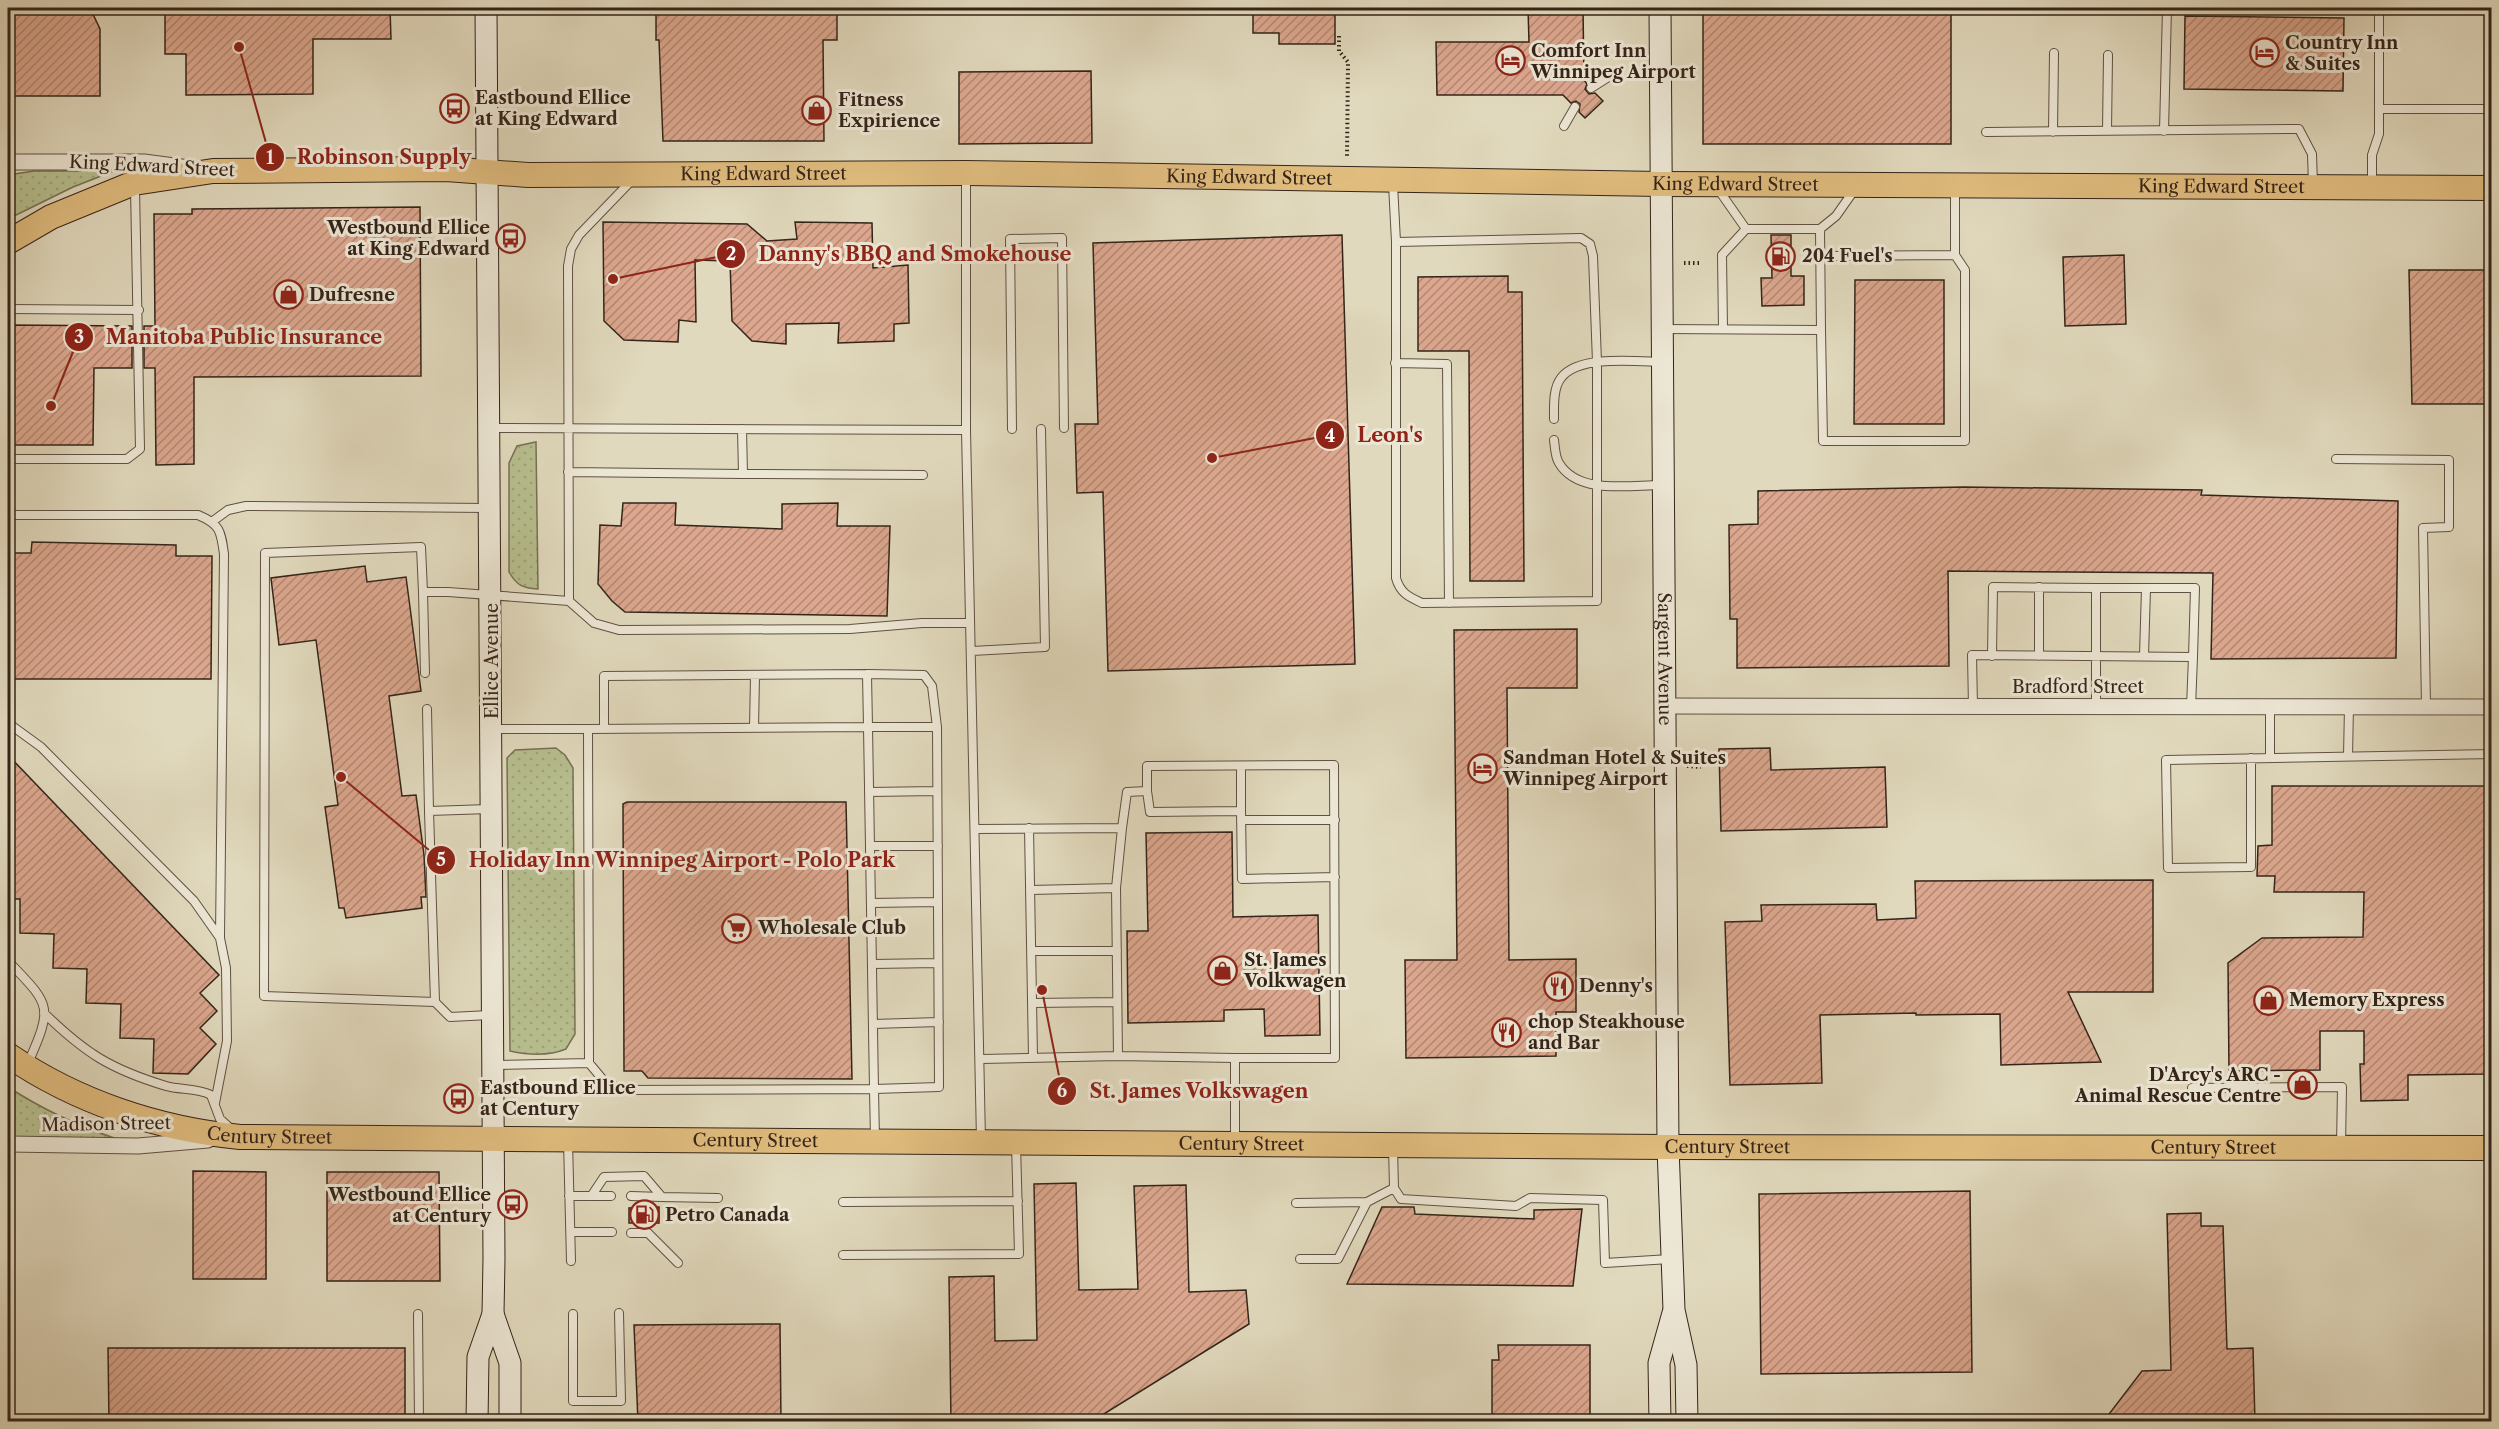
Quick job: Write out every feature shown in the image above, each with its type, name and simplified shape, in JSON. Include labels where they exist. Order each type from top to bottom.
[{"type":"main road","name":"Ellice Avenue","points":[[486,8],[492,729],[493,1314],[510,1363],[510,1422]]},
{"type":"main road","name":"Sargent Avenue","points":[[1660,8],[1668,1147],[1674,1310],[1686,1365],[1687,1422]]},
{"type":"main road","name":"King Edward Street","points":[[213,171],[446,169],[528,175],[966,173],[1661,184],[2492,188]]},
{"type":"main road","points":[[8,242],[51,217],[134,183],[213,171]]},
{"type":"main road","name":"Century Street","points":[[17,1061],[83,1096],[130,1114],[206,1134],[240,1137],[1668,1147],[2492,1148]]},
{"type":"main road","name":"Sargent Avenue","points":[[1660,1422],[1659,1363],[1674,1310]]},
{"type":"main road","name":"Ellice Avenue","points":[[477,1422],[478,1357],[493,1314]]},
{"type":"street","name":"King Edward Street","points":[[8,162],[144,162],[213,171]]},
{"type":"street","name":"Bradford Street","points":[[1665,706],[2492,707]]},
{"type":"street","name":"Madison Street","points":[[8,1144],[138,1146],[240,1137]]},
{"type":"lane","points":[[2164,131],[2167,8]]},
{"type":"lane","points":[[2372,187],[2372,155],[2379,134],[2379,8]]},
{"type":"lane","points":[[2053,132],[2054,53]]},
{"type":"lane","points":[[2107,131],[2108,55]]},
{"type":"lane","points":[[1591,88],[1610,76]]},
{"type":"lane","points":[[1564,126],[1575,107]]},
{"type":"lane","points":[[2379,109],[2492,109]]},
{"type":"lane","points":[[1986,132],[2299,129],[2312,154],[2314,187]]},
{"type":"lane","points":[[966,173],[966,430],[981,1143]]},
{"type":"lane","points":[[568,601],[571,249],[579,235],[638,175]]},
{"type":"lane","points":[[1393,180],[1396,242],[1396,578],[1399,588],[1407,597],[1422,603],[1598,601],[1597,362],[1593,256],[1590,244],[1581,238],[1396,242]]},
{"type":"lane","points":[[8,459],[127,459],[140,449],[139,310],[134,183]]},
{"type":"lane","points":[[1714,184],[1746,230]]},
{"type":"lane","points":[[1723,329],[1722,255],[1746,230],[1820,229],[1836,216],[1857,185]]},
{"type":"lane","points":[[1820,229],[1823,441],[1965,441],[1965,270],[1955,255],[1955,186]]},
{"type":"lane","points":[[1012,429],[1010,240],[1062,238],[1064,428]]},
{"type":"lane","points":[[1820,256],[1955,255]]},
{"type":"lane","points":[[8,309],[139,310]]},
{"type":"lane","points":[[1662,328],[1821,330]]},
{"type":"lane","points":[[1554,419],[1554,400],[1560,378],[1575,366],[1597,362],[1662,363]]},
{"type":"lane","points":[[1395,363],[1447,364],[1449,603]]},
{"type":"lane","points":[[489,428],[966,430]]},
{"type":"lane","points":[[742,429],[743,474]]},
{"type":"lane","points":[[972,651],[1045,647],[1041,429]]},
{"type":"lane","points":[[1554,440],[1558,461],[1569,474],[1581,482],[1598,485],[1663,485]]},
{"type":"lane","points":[[2336,459],[2449,460],[2449,527],[2423,528],[2426,706]]},
{"type":"lane","points":[[568,472],[923,476]]},
{"type":"lane","points":[[213,521],[228,510],[246,506],[489,508]]},
{"type":"lane","points":[[8,515],[198,515],[213,521],[221,534],[224,554],[220,938],[226,968],[227,1041],[215,1103]]},
{"type":"lane","points":[[425,673],[422,547],[265,553],[264,996],[435,1002],[450,1017],[492,1015]]},
{"type":"lane","points":[[1992,656],[1993,587],[2195,588],[2191,706]]},
{"type":"lane","points":[[2039,587],[2039,656]]},
{"type":"lane","points":[[2096,588],[2095,657],[2098,675],[2096,707]]},
{"type":"lane","points":[[2144,656],[2146,588]]},
{"type":"lane","points":[[423,592],[568,601],[594,623],[619,630],[850,629],[922,623],[970,623]]},
{"type":"lane","points":[[1973,707],[1972,655],[2193,657]]},
{"type":"lane","points":[[867,674],[875,1142]]},
{"type":"lane","points":[[754,728],[755,675]]},
{"type":"lane","points":[[588,729],[590,1063],[604,1081],[622,1090],[939,1087],[937,727],[932,686],[924,675],[604,676],[604,729]]},
{"type":"lane","points":[[2270,707],[2270,757]]},
{"type":"lane","points":[[2348,756],[2349,707]]},
{"type":"lane","points":[[427,709],[435,1002]]},
{"type":"lane","points":[[8,723],[41,747],[194,901],[220,938]]},
{"type":"lane","points":[[492,729],[937,727]]},
{"type":"lane","points":[[2251,758],[2251,867],[2168,868],[2166,760],[2270,757],[2492,754]]},
{"type":"lane","points":[[981,1059],[1118,1056],[1335,1058],[1334,765],[1147,766],[1150,812],[1241,811]]},
{"type":"lane","points":[[1241,766],[1242,879],[1335,877]]},
{"type":"lane","points":[[869,792],[937,791]]},
{"type":"lane","points":[[1118,1056],[1116,888],[1122,828],[1127,792],[1148,791]]},
{"type":"lane","points":[[429,811],[492,809]]},
{"type":"lane","points":[[1241,820],[1335,820]]},
{"type":"lane","points":[[1029,828],[1033,1057]]},
{"type":"lane","points":[[975,829],[1122,828]]},
{"type":"lane","points":[[870,846],[938,846]]},
{"type":"lane","points":[[1031,890],[1116,888]]},
{"type":"lane","points":[[871,903],[938,902]]},
{"type":"lane","points":[[1032,951],[1117,951]]},
{"type":"lane","points":[[8,961],[44,1002],[42,1030],[17,1061]]},
{"type":"lane","points":[[872,964],[938,963]]},
{"type":"lane","points":[[1032,1002],[1117,1002]]},
{"type":"lane","points":[[44,1013],[79,1045],[100,1060],[131,1075],[170,1087],[206,1092],[211,1095],[220,1119],[240,1137]]},
{"type":"lane","points":[[873,1024],[939,1022]]},
{"type":"lane","points":[[1235,1058],[1236,1144]]},
{"type":"lane","points":[[492,1065],[590,1063]]},
{"type":"lane","points":[[2192,1088],[2342,1087],[2341,1148]]},
{"type":"lane","points":[[568,1140],[571,1261]]},
{"type":"lane","points":[[843,1255],[1019,1254],[1016,1143]]},
{"type":"lane","points":[[1393,1145],[1394,1188],[1401,1199],[1516,1206],[1530,1198],[1603,1200],[1605,1263],[1672,1259]]},
{"type":"lane","points":[[592,1195],[604,1176],[644,1176],[662,1197]]},
{"type":"lane","points":[[1296,1203],[1367,1202],[1394,1188]]},
{"type":"lane","points":[[569,1196],[611,1196]]},
{"type":"lane","points":[[631,1196],[718,1198]]},
{"type":"lane","points":[[843,1202],[1018,1201]]},
{"type":"lane","points":[[1300,1259],[1338,1259],[1367,1202]]},
{"type":"lane","points":[[571,1232],[612,1233]]},
{"type":"lane","points":[[631,1233],[648,1233],[678,1263]]},
{"type":"lane","points":[[573,1314],[573,1401],[621,1401],[619,1313]]},
{"type":"lane","points":[[418,1314],[419,1422]]},
{"type":"path","points":[[1339,36],[1339,51],[1348,62],[1347,156]]},
{"type":"path","points":[[1684,263],[1699,263]]},
{"type":"path","points":[[1687,766],[1701,766]]},
{"type":"green space","points":[[34,171],[114,171],[73,187],[8,219],[8,175]]},
{"type":"green space","points":[[536,442],[538,589],[521,585],[509,572],[509,463],[517,446]]},
{"type":"green space","points":[[556,748],[565,755],[573,768],[575,1034],[566,1049],[546,1054],[524,1053],[510,1051],[507,758],[515,750]]},
{"type":"green space","points":[[8,1087],[61,1116],[117,1139],[8,1139]]},
{"type":"building","points":[[8,8],[90,8],[100,29],[100,96],[8,96]]},
{"type":"building","points":[[165,8],[390,8],[391,39],[313,39],[313,94],[186,95],[186,54],[165,54]]},
{"type":"building","points":[[656,8],[837,8],[837,40],[823,40],[824,141],[663,141]]},
{"type":"building","points":[[1253,8],[1335,8],[1335,44],[1279,44],[1279,33],[1253,33]]},
{"type":"building","name":"Comfort Inn Winnipeg Airport","points":[[1528,8],[1583,8],[1584,80],[1587,84],[1585,89],[1589,94],[1595,93],[1603,101],[1585,118],[1579,112],[1580,104],[1576,101],[1571,103],[1563,95],[1437,95],[1436,42],[1529,42]]},
{"type":"building","points":[[1703,8],[1951,8],[1951,144],[1703,144]]},
{"type":"building","name":"Country Inn & Suites","points":[[2185,16],[2344,18],[2343,91],[2184,89]]},
{"type":"building","points":[[1091,71],[1092,143],[959,144],[959,72]]},
{"type":"building","name":"Dufresne","points":[[420,207],[421,376],[194,377],[194,464],[156,465],[155,368],[144,368],[144,326],[155,326],[154,214],[192,214],[192,209]]},
{"type":"building","points":[[603,222],[747,224],[767,241],[797,239],[795,222],[872,223],[873,268],[908,265],[909,323],[894,324],[894,341],[838,343],[839,323],[786,324],[786,344],[752,341],[732,321],[730,261],[695,260],[696,322],[679,320],[678,342],[624,340],[604,321]]},
{"type":"building","points":[[1342,235],[1355,664],[1108,671],[1103,492],[1077,493],[1075,424],[1098,424],[1093,243]]},
{"type":"building","name":"204 Fuel's","points":[[1771,235],[1791,235],[1791,276],[1804,276],[1804,305],[1762,306],[1761,278],[1772,278]]},
{"type":"building","points":[[2124,255],[2126,324],[2065,326],[2063,257]]},
{"type":"building","points":[[2409,270],[2492,270],[2492,404],[2412,404]]},
{"type":"building","points":[[1508,276],[1508,292],[1522,292],[1524,581],[1470,581],[1469,351],[1418,351],[1418,277]]},
{"type":"building","points":[[1855,280],[1944,280],[1944,424],[1854,424]]},
{"type":"building","points":[[8,325],[132,326],[132,368],[94,368],[93,445],[8,445]]},
{"type":"building","points":[[1964,487],[2202,490],[2201,495],[2398,501],[2396,658],[2211,659],[2213,573],[1948,571],[1949,666],[1737,668],[1737,619],[1730,619],[1729,525],[1758,524],[1758,491]]},
{"type":"building","points":[[623,503],[676,503],[675,525],[782,529],[782,504],[838,503],[837,526],[890,526],[887,616],[625,612],[598,584],[600,525],[621,526]]},
{"type":"building","points":[[32,542],[176,545],[176,556],[212,556],[211,679],[8,679],[8,553],[31,553]]},
{"type":"building","points":[[365,566],[367,582],[406,577],[421,691],[389,696],[402,796],[416,795],[424,855],[426,897],[421,897],[422,908],[346,918],[344,908],[339,908],[325,807],[338,805],[316,640],[279,645],[271,578]]},
{"type":"building","points":[[1577,629],[1577,688],[1507,688],[1509,960],[1576,959],[1576,1012],[1556,1012],[1556,1056],[1406,1058],[1405,960],[1457,960],[1454,630]]},
{"type":"building","points":[[1770,748],[1771,770],[1885,767],[1887,827],[1721,831],[1719,749]]},
{"type":"building","points":[[8,755],[219,975],[200,993],[217,1011],[200,1028],[216,1044],[188,1074],[153,1073],[154,1039],[120,1038],[121,1004],[86,1003],[87,969],[53,968],[54,934],[20,933],[20,899],[8,899]]},
{"type":"building","points":[[2272,786],[2492,786],[2492,892],[2485,892],[2486,1074],[2408,1075],[2408,1100],[2361,1101],[2360,1064],[2364,1064],[2364,1031],[2320,1031],[2320,1070],[2229,1071],[2228,963],[2262,938],[2363,937],[2364,892],[2274,892],[2275,876],[2257,876],[2258,846],[2272,845]]},
{"type":"building","name":"Wholesale Club","points":[[627,802],[846,802],[852,1079],[648,1078],[642,1071],[624,1071],[623,804]]},
{"type":"building","name":"St. James Volkwagen","points":[[1232,832],[1233,917],[1318,915],[1320,1035],[1265,1036],[1264,1009],[1224,1010],[1224,1021],[1128,1023],[1127,931],[1148,931],[1146,833]]},
{"type":"building","points":[[2153,880],[2153,992],[2068,992],[2101,1062],[2001,1065],[2000,1014],[1820,1015],[1822,1083],[1730,1085],[1725,922],[1762,921],[1761,905],[1876,904],[1877,920],[1916,918],[1915,881]]},
{"type":"building","points":[[193,1171],[266,1172],[266,1279],[193,1279]]},
{"type":"building","points":[[327,1172],[439,1172],[440,1281],[327,1281]]},
{"type":"building","points":[[1076,1183],[1079,1290],[1138,1289],[1134,1186],[1186,1185],[1189,1292],[1246,1290],[1249,1324],[1091,1422],[951,1422],[949,1277],[994,1276],[995,1341],[1037,1340],[1034,1184]]},
{"type":"building","points":[[1970,1191],[1972,1372],[1761,1374],[1759,1194]]},
{"type":"building","name":"Petro Canada","points":[[659,1207],[659,1223],[629,1223],[629,1208]]},
{"type":"building","points":[[1382,1207],[1414,1207],[1415,1214],[1534,1219],[1534,1210],[1582,1209],[1573,1286],[1347,1284]]},
{"type":"building","points":[[2201,1213],[2201,1226],[2223,1226],[2227,1349],[2253,1348],[2255,1422],[2103,1422],[2142,1371],[2171,1370],[2167,1214]]},
{"type":"building","points":[[780,1324],[781,1422],[638,1422],[634,1325]]},
{"type":"building","points":[[1498,1345],[1590,1345],[1590,1422],[1492,1422],[1492,1360],[1499,1360]]},
{"type":"building","points":[[108,1348],[405,1348],[405,1422],[109,1422]]},
{"type":"place","name":"Robinson Supply","points":[[239,47]]},
{"type":"place","name":"Country Inn & Suites","points":[[2264,53]]},
{"type":"place","name":"Comfort Inn Winnipeg Airport","points":[[1510,61]]},
{"type":"place","name":"Eastbound Ellice at King Edward","points":[[454,108]]},
{"type":"place","name":"Fitness Expirience","points":[[817,110]]},
{"type":"place","name":"Westbound Ellice at King Edward","points":[[511,238]]},
{"type":"place","name":"204 Fuel's","points":[[1781,256]]},
{"type":"place","name":"Danny's BBQ and Smokehouse","points":[[613,279]]},
{"type":"place","name":"Dufresne","points":[[288,295]]},
{"type":"place","name":"Manitoba Public Insurance","points":[[51,406]]},
{"type":"place","name":"Leon's","points":[[1212,458]]},
{"type":"place","name":"Sandman Hotel & Suites Winnipeg Airport","points":[[1482,768]]},
{"type":"place","name":"Holiday Inn Winnipeg Airport - Polo Park","points":[[341,777]]},
{"type":"place","name":"Wholesale Club","points":[[737,928]]},
{"type":"place","name":"St. James Volkwagen","points":[[1223,970]]},
{"type":"place","name":"Denny's","points":[[1558,986]]},
{"type":"place","name":"St. James Volkswagen","points":[[1042,990]]},
{"type":"place","name":"Memory Express","points":[[2268,1000]]},
{"type":"place","name":"chop Steakhouse and Bar","points":[[1507,1032]]},
{"type":"place","name":"D'Arcy's ARC - Animal Rescue Centre","points":[[2302,1085]]},
{"type":"place","name":"Eastbound Ellice at Century","points":[[459,1098]]},
{"type":"place","name":"Westbound Ellice at Century","points":[[512,1205]]},
{"type":"place","name":"Petro Canada","points":[[644,1215]]}]
